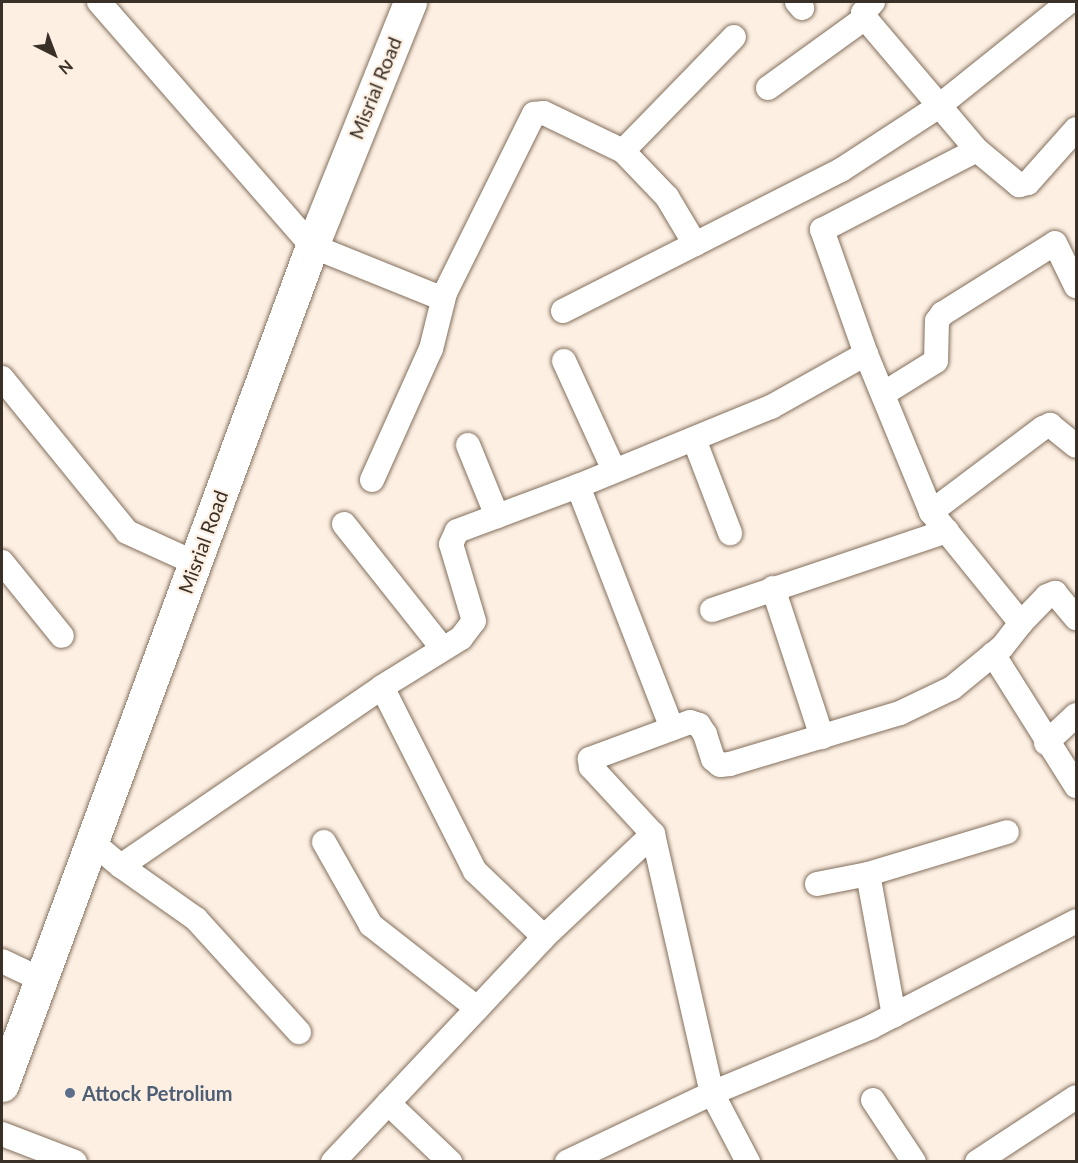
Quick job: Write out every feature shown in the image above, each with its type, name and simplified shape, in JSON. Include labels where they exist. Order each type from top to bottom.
[{"type":"main road","name":"Misrial Road","points":[[2,1084],[312,246],[410,2]]},
{"type":"street","points":[[99,2],[312,246],[436,296],[445,293]]},
{"type":"street","points":[[563,311],[798,195],[939,106],[1069,2]]},
{"type":"street","points":[[768,88],[869,10],[939,106],[977,150],[1019,185],[1028,183],[1076,130]]},
{"type":"street","points":[[623,151],[734,37]]},
{"type":"street","points":[[372,480],[431,349],[445,293],[534,114],[544,113],[623,151],[667,197],[695,244]]},
{"type":"street","points":[[977,150],[822,230],[866,354],[931,512],[1021,623]]},
{"type":"street","points":[[883,394],[936,361],[938,321],[942,314],[1055,243],[1077,286]]},
{"type":"street","points":[[121,866],[382,687],[467,633],[474,621],[451,544],[453,536],[467,526],[578,486],[771,407],[866,354]]},
{"type":"street","points":[[564,361],[614,470]]},
{"type":"street","points":[[2,378],[127,532],[195,563]]},
{"type":"street","points":[[931,512],[1043,428],[1050,425],[1077,446]]},
{"type":"street","points":[[694,439],[730,533]]},
{"type":"street","points":[[468,445],[497,516]]},
{"type":"street","points":[[578,486],[672,728]]},
{"type":"street","points":[[344,524],[443,649]]},
{"type":"street","points":[[712,610],[947,531]]},
{"type":"street","points":[[2,562],[62,636]]},
{"type":"street","points":[[773,588],[822,737]]},
{"type":"street","points":[[748,1161],[712,1093],[653,834],[591,767],[590,759],[672,728],[695,722],[705,734],[713,759],[720,765],[822,737],[900,713],[952,688],[993,654],[1042,600],[1055,593],[1076,616]]},
{"type":"street","points":[[993,654],[1046,743],[1077,786]]},
{"type":"street","points":[[382,687],[475,871],[544,937]]},
{"type":"street","points":[[1046,743],[1077,715]]},
{"type":"street","points":[[817,884],[868,874],[1007,832]]},
{"type":"street","points":[[333,1161],[544,937],[653,834]]},
{"type":"street","points":[[92,842],[121,866],[196,919],[299,1032]]},
{"type":"street","points":[[324,842],[371,926],[477,1008]]},
{"type":"street","points":[[868,874],[894,1016]]},
{"type":"street","points":[[567,1161],[712,1093],[894,1016],[1077,921]]},
{"type":"street","points":[[2,960],[40,979]]},
{"type":"street","points":[[977,1161],[1077,1097]]},
{"type":"street","points":[[873,1100],[914,1161]]},
{"type":"street","points":[[388,1103],[450,1161]]},
{"type":"street","points":[[2,1134],[75,1161]]},
{"type":"place","name":"Attock Petrolium","points":[[70,1093]]}]
